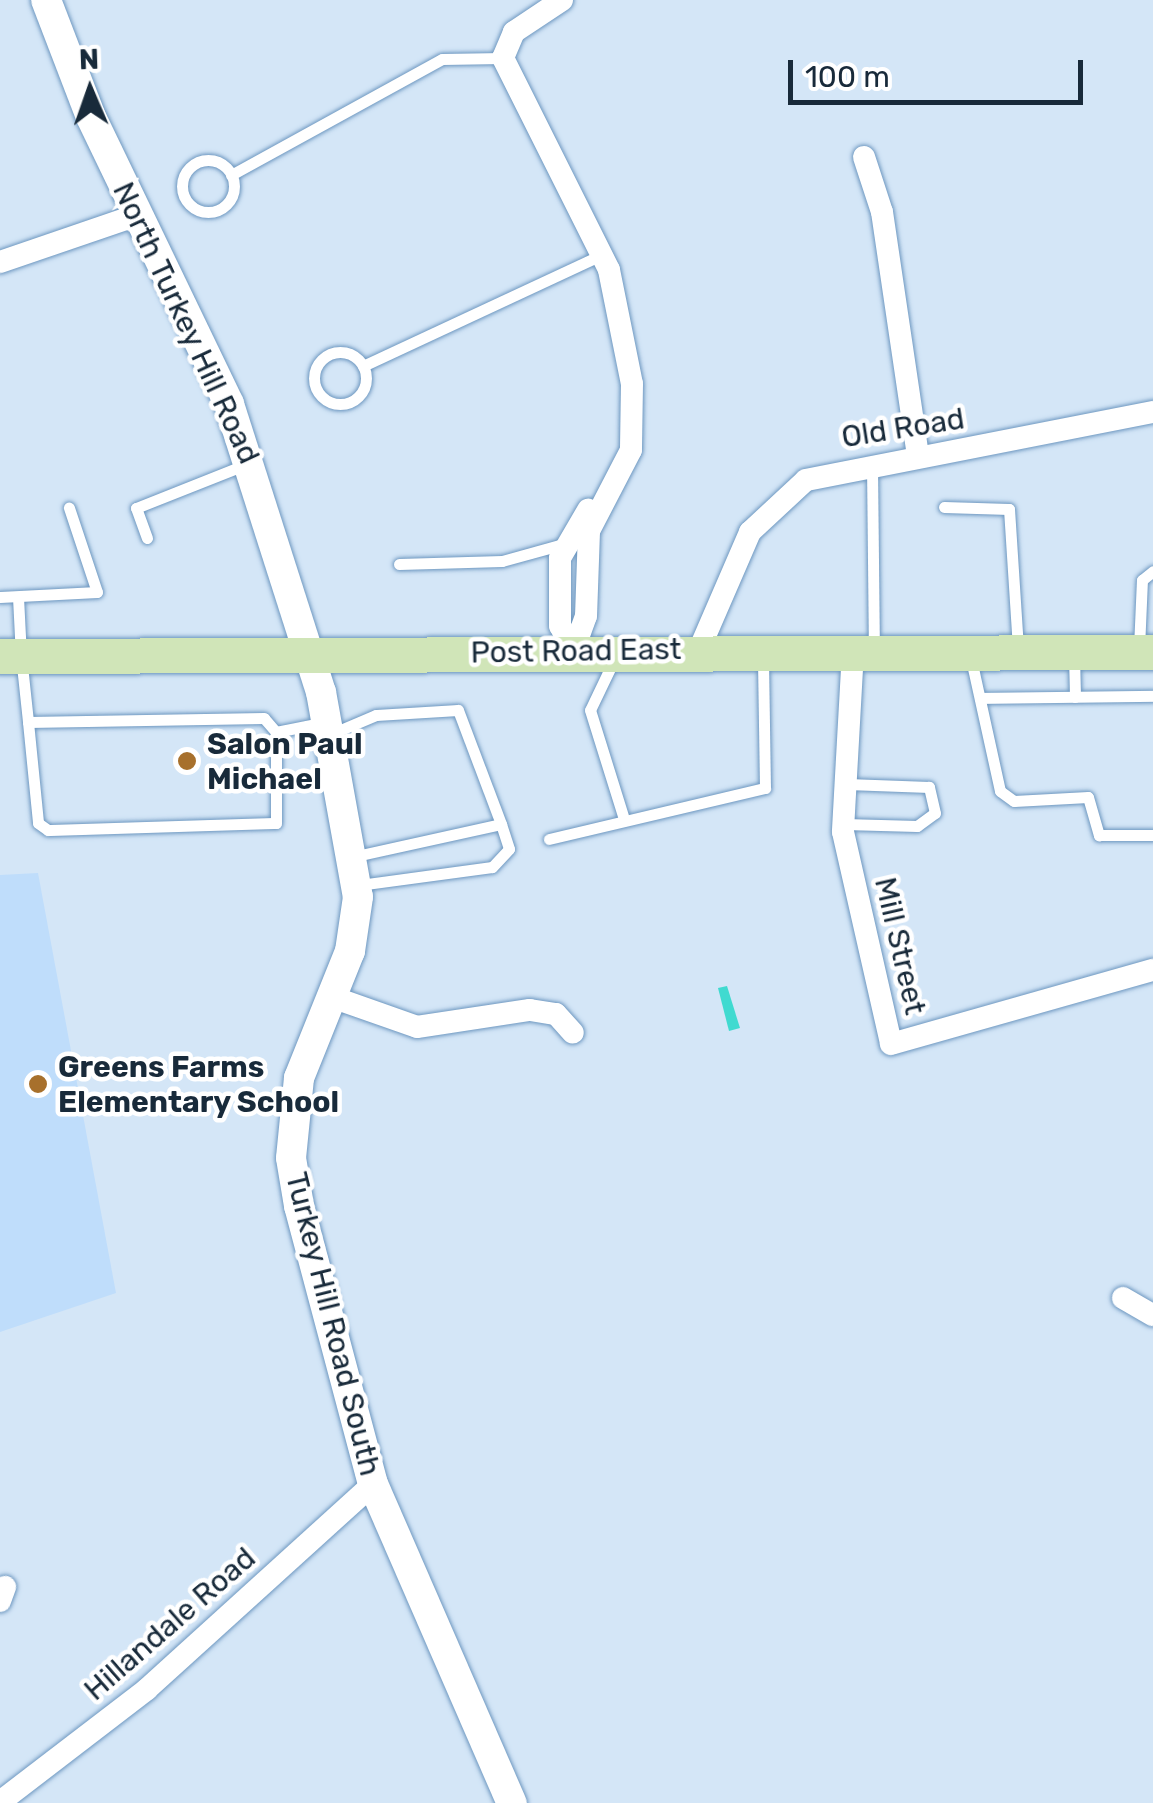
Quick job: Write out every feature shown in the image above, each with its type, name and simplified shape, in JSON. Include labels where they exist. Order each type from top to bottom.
[{"type":"main road","name":"Post Road East","points":[[10,656],[620,650],[1146,652]]},
{"type":"street","name":"North Turkey Hill Road","points":[[46,0],[137,215],[251,462],[307,653]]},
{"type":"street","points":[[562,0],[514,32],[503,58],[602,254],[628,350],[631,450],[589,532],[586,616],[573,651]]},
{"type":"street","points":[[864,158],[882,212],[918,455]]},
{"type":"street","points":[[0,262],[137,215]]},
{"type":"street","name":"Old Road","points":[[698,650],[769,507],[819,474],[871,461],[1153,412]]},
{"type":"street","points":[[573,651],[560,615],[560,558],[630,427]]},
{"type":"street","name":"Mill Street","points":[[864,651],[844,824],[892,1044],[1153,970]]},
{"type":"street","name":"Turkey Hill Road South","points":[[307,653],[330,728],[357,870],[332,998],[299,1078],[291,1158],[373,1484],[512,1803]]},
{"type":"street","points":[[332,998],[417,1026],[530,1010],[556,1014],[573,1033]]},
{"type":"street","points":[[1124,1298],[1153,1315]]},
{"type":"street","name":"Hillandale Road","points":[[1,1799],[147,1689],[373,1484]]},
{"type":"lane","points":[[232,174],[442,59],[503,58]]},
{"type":"lane","points":[[212,160],[232,174],[231,198],[219,209],[185,198],[182,182],[196,162],[212,160]]},
{"type":"lane","points":[[364,366],[352,402],[316,390],[314,377],[328,355],[364,366],[602,254]]},
{"type":"lane","points":[[864,651],[871,461]]},
{"type":"lane","points":[[147,538],[136,508],[251,462]]},
{"type":"lane","points":[[944,507],[1009,509],[1018,651]]},
{"type":"lane","points":[[0,597],[97,592],[70,508]]},
{"type":"lane","points":[[398,564],[502,561],[569,542]]},
{"type":"lane","points":[[1146,652],[1142,580],[1153,571]]},
{"type":"lane","points":[[18,597],[10,656],[28,722],[38,823],[48,830],[264,828],[276,823],[276,732],[264,718],[28,722]]},
{"type":"lane","points":[[620,650],[590,710],[623,816]]},
{"type":"lane","points":[[549,839],[623,816],[765,788],[762,650]]},
{"type":"lane","points":[[968,650],[1000,791],[1014,801],[1088,797],[1099,835],[1153,835]]},
{"type":"lane","points":[[1074,651],[1075,696]]},
{"type":"lane","points":[[980,698],[1153,696]]},
{"type":"lane","points":[[276,732],[330,728],[376,715],[458,710],[509,849],[492,867],[357,870]]},
{"type":"lane","points":[[844,824],[917,826],[935,812],[929,786],[848,784]]},
{"type":"lane","points":[[357,870],[500,824]]},
{"type":"shaded area","name":"Greens Farms Elementary School","points":[[38,873],[116,1293],[0,1332],[0,875]]},
{"type":"shaded area","points":[[727,986],[740,1028],[729,1031],[718,988]]},
{"type":"place","name":"Salon Paul Michael","points":[[187,761]]},
{"type":"place","name":"Greens Farms Elementary School","points":[[38,1084]]}]
